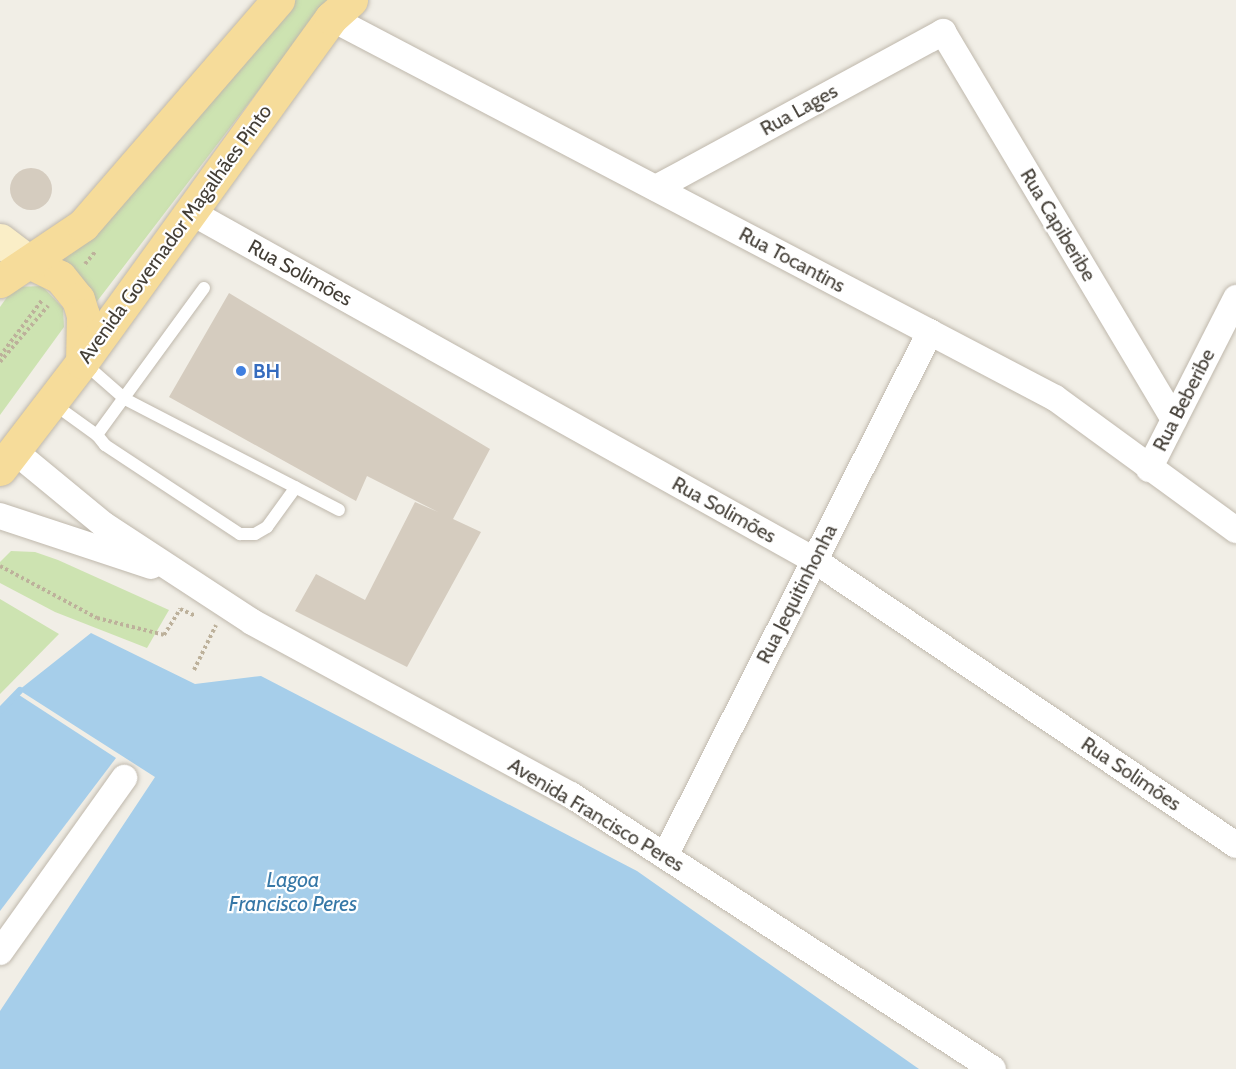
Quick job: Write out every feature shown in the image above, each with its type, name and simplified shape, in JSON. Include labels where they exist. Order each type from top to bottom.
[{"type":"main road","points":[[0,281],[83,225],[279,0]]},
{"type":"main road","name":"Avenida Governador Magalhães Pinto","points":[[6,460],[82,362],[189,211],[341,9]]},
{"type":"main road","points":[[29,262],[60,277],[78,299],[83,315],[82,362]]},
{"type":"street","name":"Rua Tocantins","points":[[341,9],[656,188],[1056,398],[1149,470],[1236,530]]},
{"type":"street","name":"Rua Lages","points":[[656,188],[943,32]]},
{"type":"street","name":"Rua Capiberibe","points":[[943,32],[1174,419]]},
{"type":"street","name":"Rua Solimões","points":[[189,211],[814,560],[1236,845]]},
{"type":"street","points":[[0,240],[29,262]]},
{"type":"street","name":"Rua Beberibe","points":[[1149,470],[1236,298]]},
{"type":"street","name":"Rua Jequitinhonha","points":[[665,856],[930,332]]},
{"type":"street","name":"Avenida Francisco Peres","points":[[6,460],[252,622],[571,795],[993,1069]]},
{"type":"street","name":"Avenida Francisco Peres","points":[[0,516],[189,579]]},
{"type":"street","points":[[0,952],[124,778]]},
{"type":"lane","points":[[97,435],[204,288]]},
{"type":"lane","points":[[82,362],[125,399],[339,510]]},
{"type":"lane","points":[[51,402],[97,435],[105,445],[240,534],[255,534],[267,527],[296,487]]},
{"type":"path","points":[[0,356],[60,277]]},
{"type":"path","points":[[0,566],[98,618],[164,635],[180,609],[217,625],[252,622]]},
{"type":"path","points":[[194,670],[217,625]]},
{"type":"green space","points":[[296,0],[334,0],[278,65],[95,304],[46,259],[92,235]]},
{"type":"green space","points":[[42,286],[63,308],[64,327],[0,415],[0,307],[14,287]]},
{"type":"green space","points":[[11,551],[35,552],[58,560],[169,610],[147,648],[55,612],[0,583],[0,562]]},
{"type":"green space","points":[[0,599],[59,634],[0,694]]},
{"type":"water","name":"Lagoa Francisco Peres","points":[[91,633],[195,684],[261,676],[637,871],[919,1069],[0,1069],[0,1011],[155,777],[19,690]]},
{"type":"water","points":[[16,693],[116,758],[0,911],[0,712]]},
{"type":"building","points":[[31,168],[39,169],[46,174],[51,181],[51,197],[46,204],[39,209],[31,210],[23,209],[16,204],[11,197],[10,189],[11,181],[16,174],[23,169]]},
{"type":"building","points":[[229,293],[490,449],[453,519],[481,532],[407,667],[295,611],[316,574],[365,600],[415,502],[438,512],[367,476],[356,501],[169,397]]},
{"type":"waterway","points":[[0,710],[19,690]]},
{"type":"place","name":"BH","points":[[241,371]]}]
